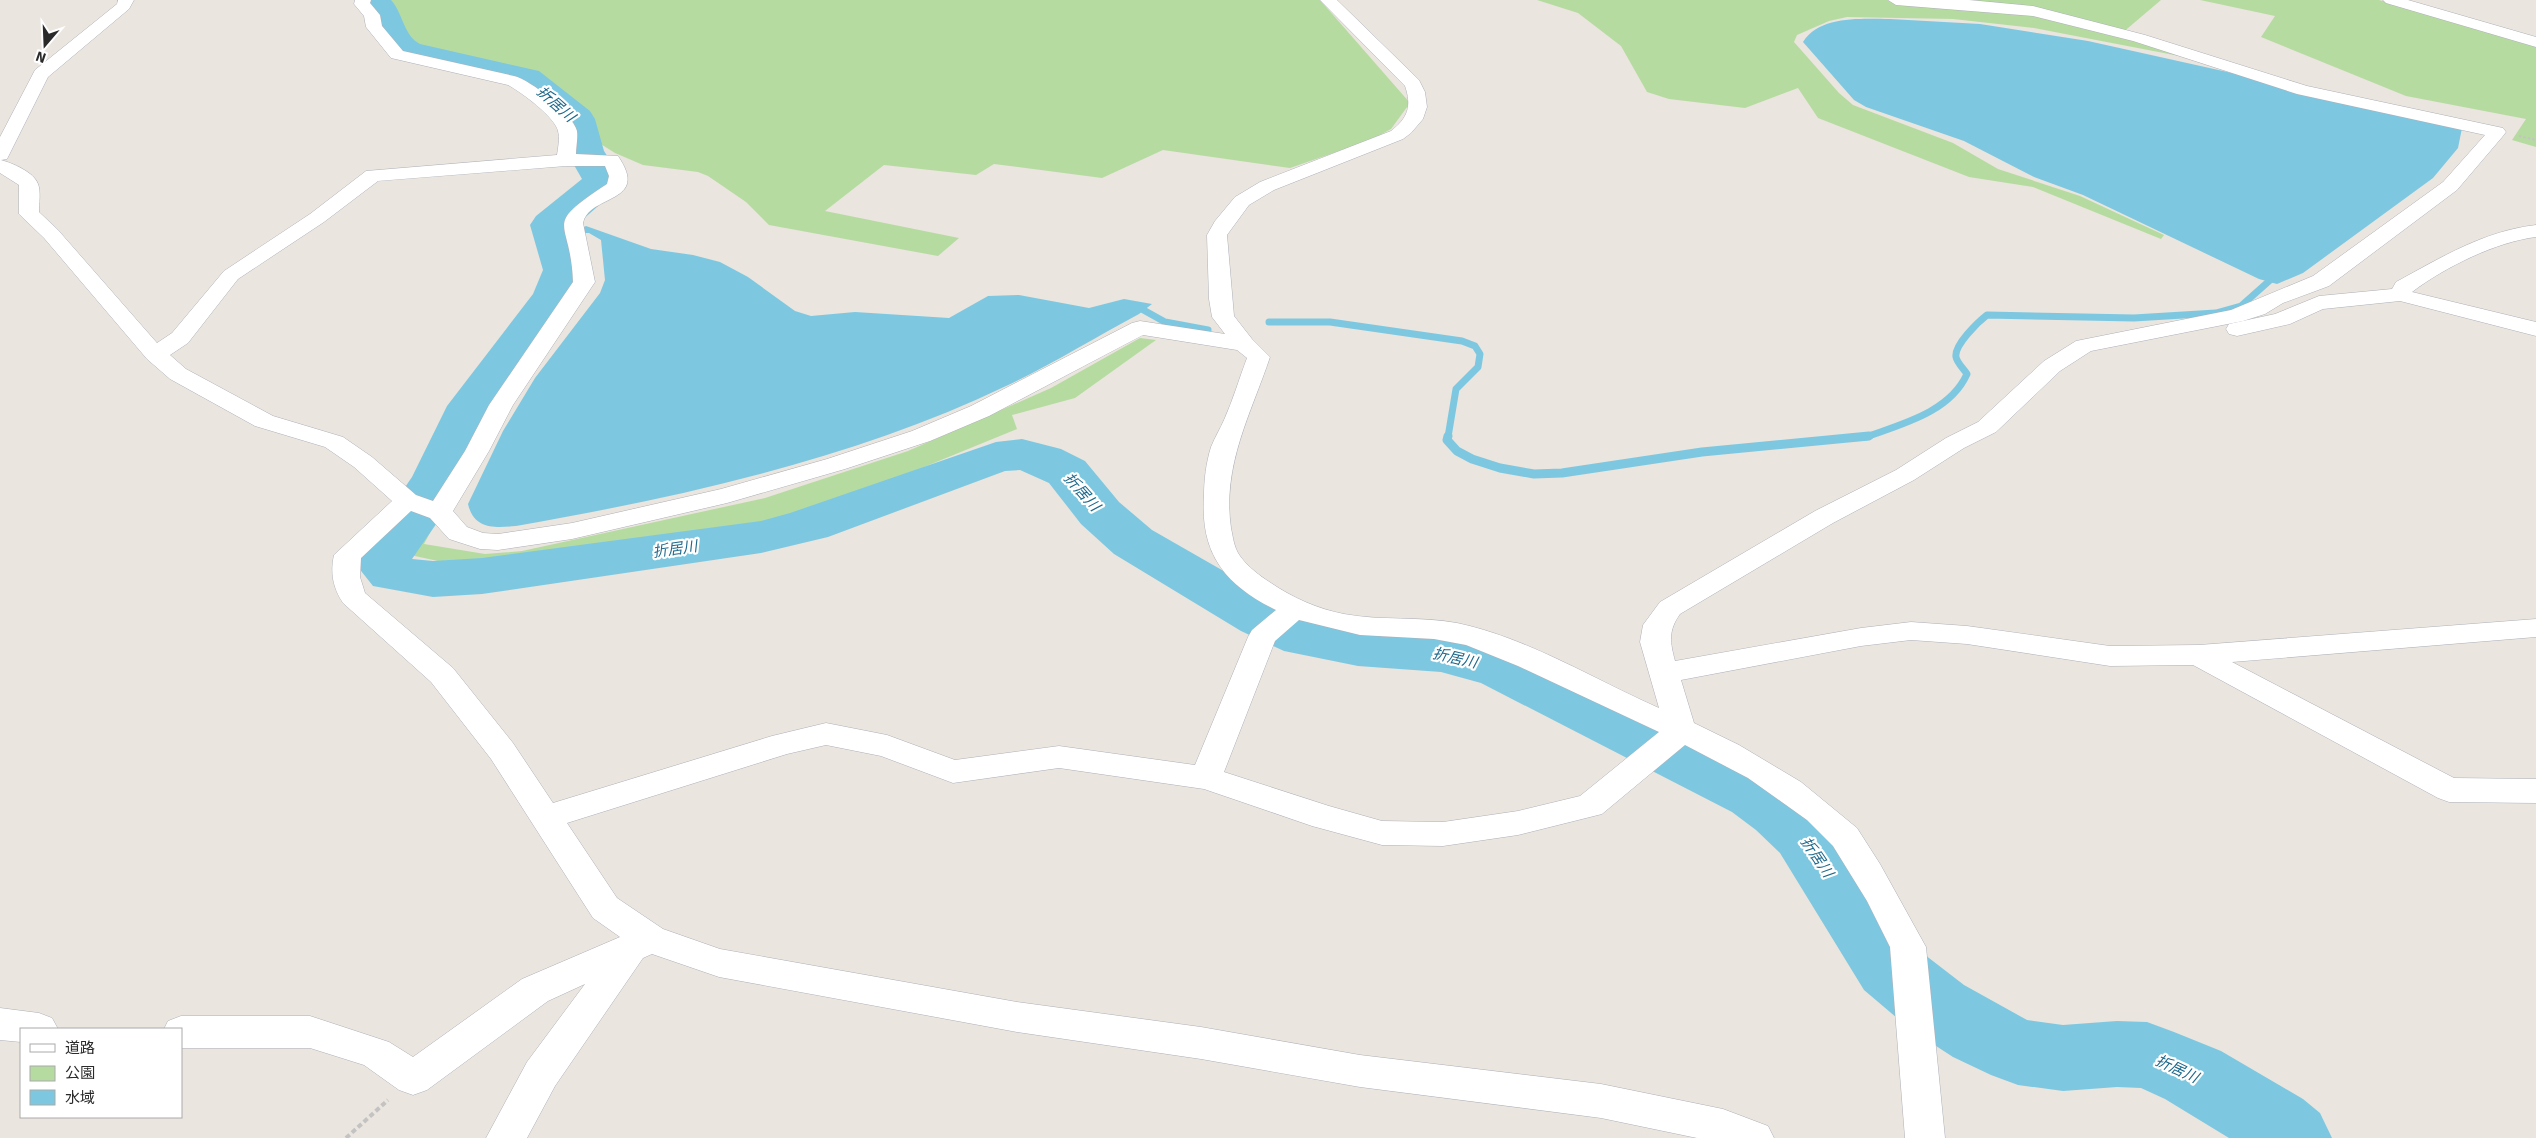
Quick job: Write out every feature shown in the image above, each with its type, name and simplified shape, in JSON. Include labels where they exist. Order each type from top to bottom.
[{"type":"street","points":[[0,155],[41,74],[124,6],[126,0]]},
{"type":"street","points":[[363,0],[362,4],[372,15],[374,28],[397,55],[514,81],[545,103],[563,120],[568,132],[573,160]]},
{"type":"street","points":[[1328,0],[1413,84],[1419,100],[1417,111],[1406,128],[1397,135],[1267,186],[1242,201],[1222,225],[1217,235],[1220,299],[1224,316],[1244,344],[1259,357],[1236,421],[1230,430],[1219,471],[1216,507],[1220,535],[1228,560],[1240,573],[1290,613],[1361,626],[1426,629],[1458,633],[1522,656],[1669,741],[1737,755],[1793,790],[1848,839],[1908,945],[1912,1008],[1925,1138]]},
{"type":"street","points":[[1669,741],[1664,673],[1656,642],[1657,625],[1670,608],[1824,517],[1905,475],[1955,443],[1987,427],[2052,366],[2084,346],[2235,316],[2257,309],[2275,298],[2321,281],[2450,186],[2498,132],[2303,90],[2139,38],[2032,12],[1982,5],[1896,0]]},
{"type":"street","points":[[2391,0],[2536,42]]},
{"type":"street","points":[[155,354],[180,338],[231,275],[317,218],[373,175],[422,173],[573,160],[611,160],[619,173],[620,180],[615,187],[575,217],[572,226],[585,269],[584,282],[501,405],[477,451],[422,506],[348,556],[345,567],[346,582],[353,597],[442,675],[502,750],[548,817],[605,908],[641,943],[719,964],[1017,1017],[1201,1042],[1360,1071],[1602,1101],[1723,1126],[1754,1138]]},
{"type":"street","points":[[0,166],[22,177],[29,184],[28,214],[50,234],[155,354],[178,374],[264,421],[334,442],[458,533],[480,542],[498,542],[572,530],[727,495],[836,464],[921,436],[1035,384],[1140,328],[1244,344]]},
{"type":"street","points":[[2137,335],[2174,340],[2260,325],[2319,303],[2402,291],[2494,239],[2516,232],[2536,231]]},
{"type":"street","points":[[2288,293],[2386,286],[2536,329]]},
{"type":"street","points":[[1206,778],[1262,637],[1290,613]]},
{"type":"street","points":[[1664,673],[1861,637],[1911,632],[1968,635],[2110,656],[2198,655],[2536,628]]},
{"type":"street","points":[[2198,655],[2449,790],[2536,791]]},
{"type":"street","points":[[548,817],[783,744],[826,734],[886,746],[954,772],[1060,757],[1206,778],[1324,817],[1382,832],[1443,834],[1518,823],[1590,806],[1669,741]]},
{"type":"street","points":[[182,1032],[310,1032],[376,1053],[413,1078],[535,990],[641,943]]},
{"type":"street","points":[[506,1138],[541,1074],[641,943]]},
{"type":"street","points":[[0,1024],[30,1028]]},
{"type":"path","points":[[346,1138],[413,1078]]},
{"type":"green space","points":[[384,0],[1320,0],[1410,103],[1391,129],[1371,140],[1290,168],[1163,150],[1102,178],[994,164],[976,175],[884,165],[825,211],[959,238],[938,256],[769,225],[746,202],[708,176],[698,172],[643,165],[615,153],[588,136],[582,116],[529,76],[417,51],[394,34],[390,10],[381,3]]},
{"type":"green space","points":[[1537,0],[2161,0],[2121,34],[2200,60],[2034,28],[1953,19],[1847,17],[1829,21],[1797,35],[1794,42],[1839,93],[1853,105],[1953,143],[1998,169],[2080,196],[2164,235],[2161,239],[2033,187],[1969,177],[1818,118],[1798,88],[1745,108],[1669,99],[1647,92],[1621,46],[1578,13]]},
{"type":"green space","points":[[2200,0],[2379,0],[2536,43],[2536,147],[2512,140],[2526,119],[2406,96],[2261,37],[2275,16]]},
{"type":"green space","points":[[1140,338],[1156,340],[1075,398],[1012,415],[1017,429],[907,474],[789,517],[726,532],[476,565],[438,561],[401,553],[413,535],[432,529],[424,544],[485,554],[522,551],[765,498],[908,451],[1051,388]]},
{"type":"water","points":[[1855,19],[1980,24],[2088,41],[2232,73],[2462,128],[2458,148],[2433,178],[2303,273],[2277,284],[2259,279],[2083,195],[2034,177],[1964,141],[1866,107],[1854,100],[1803,42],[1811,33],[1831,23]]},
{"type":"water","points":[[586,226],[651,249],[693,255],[720,262],[748,277],[795,311],[811,316],[855,312],[949,318],[988,296],[1019,295],[1089,308],[1124,299],[1152,304],[1139,314],[1023,378],[948,412],[889,435],[828,455],[703,488],[578,515],[516,526],[492,527],[475,518],[468,504],[503,431],[535,378],[600,293],[605,280],[601,240],[589,233],[582,233],[582,228]]},
{"type":"waterway","name":"折居川","points":[[375,0],[385,13],[390,33],[402,48],[409,52],[527,78],[577,119],[585,151],[602,179],[599,185],[551,225],[565,270],[554,296],[472,406],[438,477],[414,517],[382,562],[393,574],[433,579],[482,576],[761,537],[809,525],[996,457],[1022,454],[1043,460],[1067,472],[1100,513],[1133,542],[1262,618],[1305,637],[1358,647],[1441,652],[1469,658],[1502,669],[1755,795],[1780,813],[1804,835],[1890,969],[1937,1007],[1980,1034],[2018,1052],[2063,1058],[2117,1054],[2147,1055],[2193,1075],[2275,1124],[2291,1138]]},
{"type":"waterway","points":[[1869,436],[1924,415],[1949,398],[1967,374],[1959,364],[1956,352],[1973,328],[1987,315],[2134,318],[2216,313],[2241,306],[2277,274]]},
{"type":"waterway","points":[[1138,307],[1165,322],[1208,330]]},
{"type":"waterway","points":[[1269,322],[1330,322],[1462,341],[1475,346],[1480,354],[1478,367],[1456,389],[1448,437]]},
{"type":"waterway","points":[[1448,436],[1447,440],[1457,451],[1472,459],[1500,468],[1534,474],[1562,473],[1702,452],[1869,436]]}]
